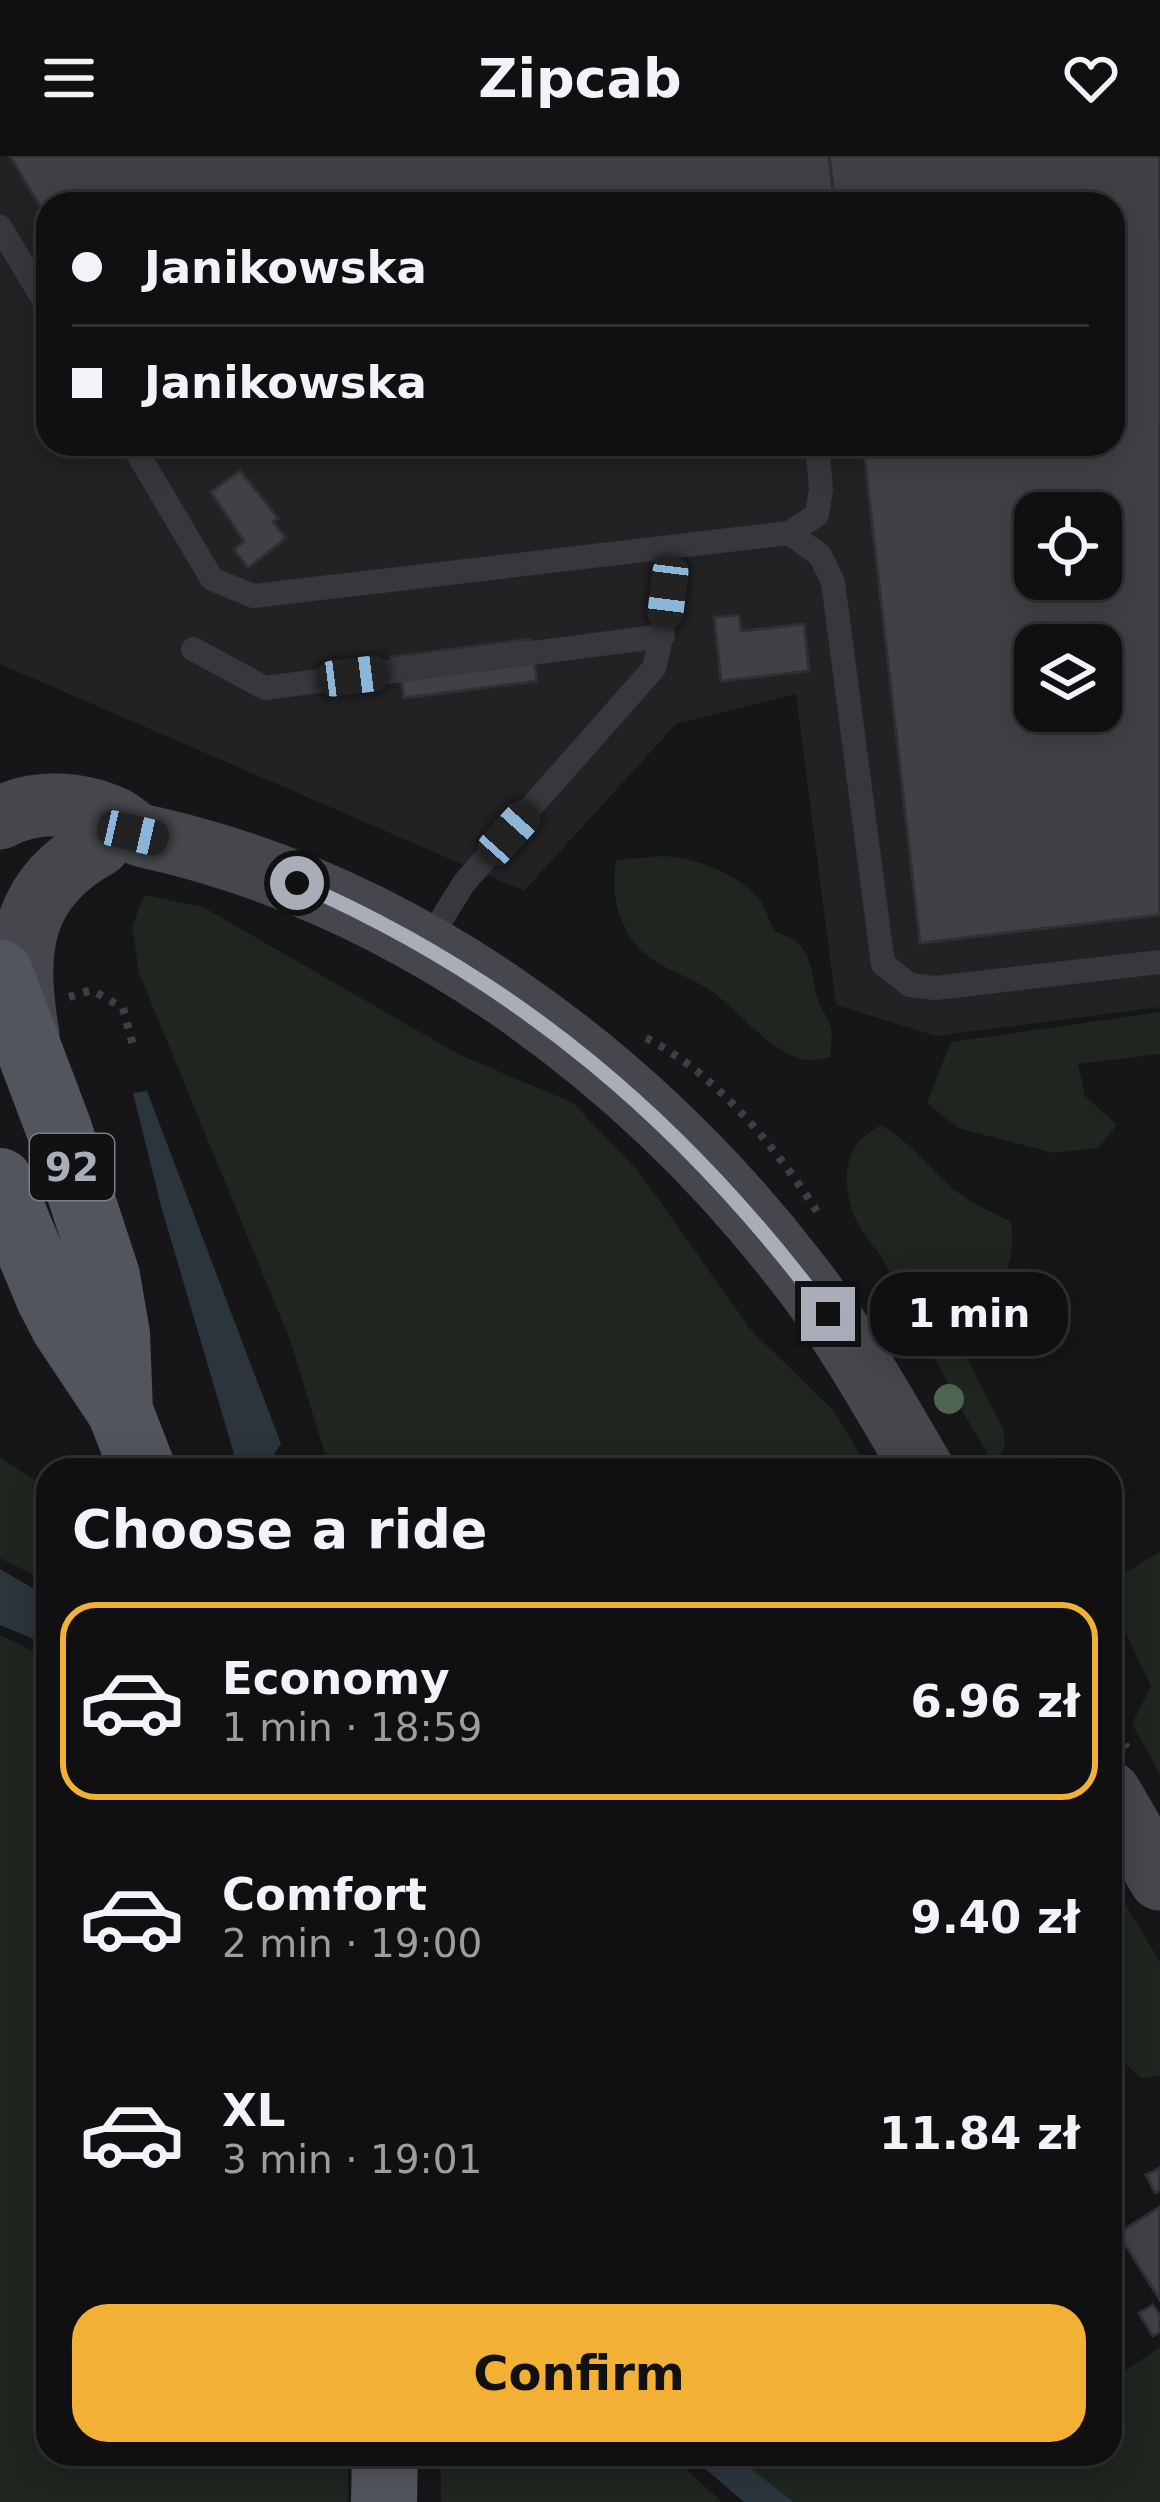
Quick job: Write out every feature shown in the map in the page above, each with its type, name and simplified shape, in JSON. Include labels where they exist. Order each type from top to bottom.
[{"type":"main road","name":"92","points":[[0,973],[107,1276],[131,1440]]},
{"type":"main road","name":"92","points":[[0,1181],[64,1328],[131,1440]]},
{"type":"main road","points":[[384,2502],[385,2466]]},
{"type":"street","points":[[7,810],[77,807],[113,818],[116,839]]},
{"type":"street","points":[[34,1060],[23,980],[29,919],[47,883],[69,863],[116,839]]},
{"type":"street","points":[[0,867],[116,839],[258,868],[335,900],[488,985],[583,1053],[699,1158],[769,1236],[828,1314],[916,1458]]},
{"type":"street","points":[[1122,1814],[1160,1879]]},
{"type":"lane","points":[[0,227],[36,287]]},
{"type":"lane","points":[[139,456],[212,579],[253,596],[789,533],[817,515],[818,456]]},
{"type":"lane","points":[[789,533],[820,555],[832,582],[884,964],[910,985],[935,988],[1160,962]]},
{"type":"lane","points":[[425,946],[464,883],[653,668],[663,636],[667,548]]},
{"type":"lane","points":[[193,649],[265,688],[663,636]]},
{"type":"path","points":[[34,1060],[61,1003],[76,992],[92,990],[123,1008],[134,1049]]},
{"type":"shaded area","points":[[0,156],[1160,156],[1160,1007],[936,1036],[836,1005],[796,694],[676,724],[524,891],[0,664]]},
{"type":"shaded area","points":[[665,856],[705,865],[743,884],[762,903],[774,931],[804,949],[831,1028],[831,1057],[804,1060],[783,1051],[708,989],[653,960],[635,943],[617,906],[616,860]]},
{"type":"shaded area","points":[[144,895],[203,907],[458,1054],[573,1103],[639,1172],[751,1330],[834,1411],[862,1458],[326,1458],[290,1340],[139,973],[132,927]]},
{"type":"shaded area","points":[[1160,1012],[1160,1054],[1078,1064],[1085,1096],[1117,1125],[1098,1148],[1054,1153],[958,1128],[927,1103],[951,1042]]},
{"type":"shaded area","points":[[147,1091],[281,1444],[272,1457],[235,1458],[133,1093]]},
{"type":"shaded area","points":[[880,1126],[889,1130],[960,1194],[1011,1222],[1007,1270],[956,1324],[964,1352],[1004,1431],[1005,1445],[999,1458],[990,1458],[888,1268],[853,1213],[847,1179],[850,1158]]},
{"type":"shaded area","points":[[0,1458],[36,1481],[36,1576],[0,1558]]},
{"type":"shaded area","points":[[1160,1552],[1160,1774],[1132,1724],[1151,1686],[1122,1625],[1122,1575]]},
{"type":"shaded area","points":[[0,1569],[36,1590],[36,1640],[0,1625]]},
{"type":"shaded area","points":[[0,1635],[36,1652],[36,2466],[348,2466],[348,2502],[0,2502]]},
{"type":"shaded area","points":[[1122,1899],[1160,1962],[1160,2075],[1141,2079],[1122,2060]]},
{"type":"shaded area","points":[[1160,2347],[1160,2502],[794,2502],[748,2466],[1122,2466],[1122,2373]]},
{"type":"shaded area","points":[[441,2466],[682,2466],[722,2502],[441,2502]]},
{"type":"shaded area","points":[[702,2466],[748,2466],[794,2502],[744,2502]]},
{"type":"building","points":[[10,156],[829,156],[834,192],[36,192],[36,200]]},
{"type":"building","points":[[829,156],[1160,156],[1160,915],[920,943],[864,456],[1125,456],[1125,192],[834,192]]},
{"type":"building","points":[[240,470],[278,518],[273,522],[286,538],[248,568],[234,550],[244,541],[211,492]]},
{"type":"building","points":[[739,615],[741,631],[804,624],[809,671],[721,681],[714,617]]},
{"type":"building","points":[[531,639],[537,681],[404,698],[399,666],[393,667],[391,657]]},
{"type":"building","points":[[1160,2168],[1160,2191],[1155,2193],[1146,2175]]},
{"type":"building","points":[[1160,2207],[1160,2300],[1122,2239],[1122,2231]]},
{"type":"building","points":[[1153,2305],[1160,2315],[1160,2332],[1153,2336],[1139,2313]]},
{"type":"route","points":[[297,883],[447,959],[583,1053],[665,1124],[732,1193],[828,1314]]}]
